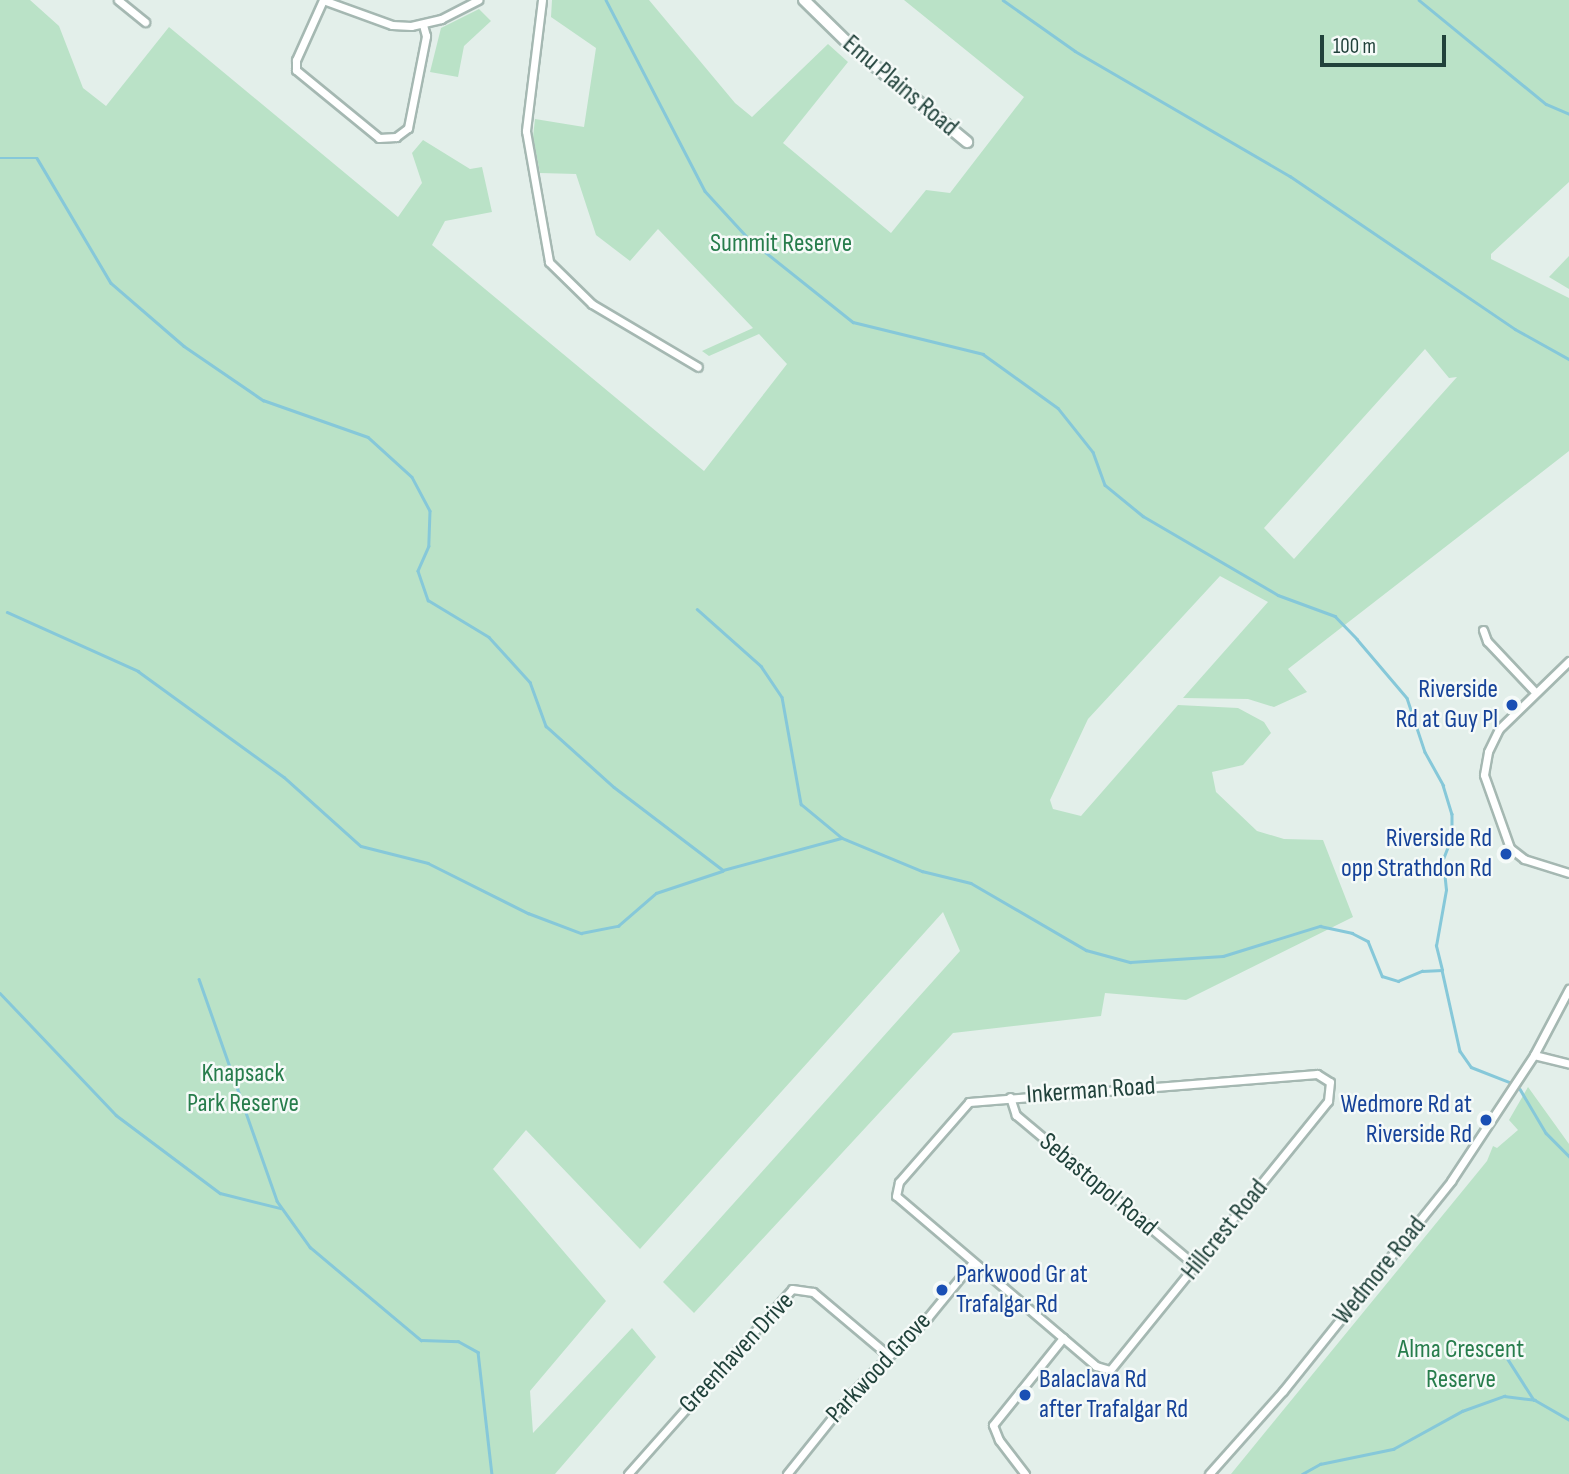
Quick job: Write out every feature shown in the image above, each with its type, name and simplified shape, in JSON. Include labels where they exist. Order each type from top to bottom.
[{"type":"street","points":[[118,0],[145,22]]},
{"type":"street","points":[[423,25],[426,36],[408,128],[396,137],[379,138],[296,70],[296,60],[323,0],[392,25],[423,25],[478,0]]},
{"type":"street","points":[[542,0],[526,131],[549,262],[592,304],[698,367]]},
{"type":"street","name":"Emu Plains Road","points":[[804,0],[853,48],[967,142]]},
{"type":"street","points":[[1482,630],[1486,641],[1536,693]]},
{"type":"street","points":[[1569,661],[1496,734],[1486,758],[1486,785],[1510,848],[1524,859],[1569,873]]},
{"type":"street","name":"Wedmore Road","points":[[1209,1474],[1401,1247],[1467,1158],[1534,1055],[1569,989]]},
{"type":"street","points":[[1534,1055],[1569,1064]]},
{"type":"street","name":"Inkerman Road","points":[[973,1262],[901,1203],[895,1194],[899,1182],[964,1104],[1010,1097],[1317,1074],[1330,1082]]},
{"type":"street","name":"Hillcrest Road","points":[[1063,1338],[1105,1370],[1116,1364],[1328,1101],[1330,1082]]},
{"type":"street","name":"Sebastopol Road","points":[[1010,1097],[1016,1115],[1196,1266]]},
{"type":"street","points":[[973,1262],[1063,1338],[993,1425],[999,1440],[1025,1474]]},
{"type":"street","name":"Parkwood Grove","points":[[787,1474],[851,1394],[889,1356],[973,1262]]},
{"type":"street","name":"Greenhaven Drive","points":[[628,1474],[792,1289],[813,1292],[889,1356]]},
{"type":"green space","points":[[0,0],[30,0],[59,26],[83,88],[106,106],[169,27],[398,217],[422,183],[412,153],[423,140],[470,169],[482,167],[492,212],[445,221],[432,245],[704,471],[787,364],[759,334],[709,356],[702,351],[753,328],[658,229],[630,261],[596,235],[576,174],[540,173],[533,137],[535,119],[584,127],[596,48],[551,17],[552,0],[649,0],[735,103],[752,117],[828,44],[848,62],[783,143],[891,233],[926,190],[950,193],[1024,97],[904,0],[1569,0],[1569,182],[1491,254],[1491,259],[1569,298],[1569,451],[1288,669],[1307,692],[1274,707],[1248,699],[1183,698],[1268,602],[1220,576],[1088,719],[1050,800],[1053,809],[1081,816],[1178,705],[1238,708],[1264,722],[1271,733],[1243,765],[1212,772],[1216,792],[1257,831],[1284,839],[1323,840],[1353,917],[1186,1000],[1105,993],[1101,1016],[953,1033],[694,1313],[663,1282],[960,951],[943,912],[640,1249],[526,1130],[493,1169],[606,1301],[530,1391],[533,1433],[632,1328],[656,1357],[555,1474],[0,1474]],"holes":[[[1425,349],[1449,378],[1457,377],[1294,559],[1264,528]]]},
{"type":"green space","points":[[479,9],[491,21],[464,46],[458,77],[430,72],[441,28]]},
{"type":"green space","points":[[1569,256],[1569,289],[1549,277]]},
{"type":"green space","name":"Alma Crescent Reserve","points":[[1528,1087],[1569,1144],[1569,1474],[1231,1474],[1487,1161],[1493,1146],[1497,1148],[1518,1130],[1509,1120]]},
{"type":"waterway","points":[[606,0],[705,191],[749,239],[853,322],[983,354],[1058,408],[1093,452],[1105,485],[1143,516],[1278,595],[1335,616],[1407,698],[1425,752],[1443,785],[1452,814],[1452,837],[1444,858]]},
{"type":"waterway","points":[[1003,0],[1075,51],[1290,176],[1515,329],[1569,359]]},
{"type":"waterway","points":[[1419,0],[1546,104],[1569,114]]},
{"type":"waterway","points":[[0,158],[37,158],[111,283],[184,346],[263,400],[368,437],[412,477],[430,511],[429,546],[418,571],[428,600],[489,637],[530,682],[546,726],[614,787],[723,870],[842,838],[922,871],[971,883],[1086,950],[1130,962],[1223,956],[1320,926],[1352,933],[1368,941],[1382,976],[1398,981],[1422,971],[1442,970],[1460,1051],[1471,1067],[1509,1082]]},
{"type":"waterway","points":[[697,609],[761,666],[782,697],[801,804],[841,837]]},
{"type":"waterway","points":[[7,612],[138,671],[284,777],[361,846],[428,863],[528,913],[581,933],[618,926],[656,893],[722,871]]},
{"type":"waterway","points":[[1442,970],[1436,946],[1446,890],[1443,863]]},
{"type":"waterway","points":[[199,979],[277,1201],[310,1247],[421,1340],[458,1341],[478,1352],[492,1474]]},
{"type":"waterway","points":[[0,993],[116,1115],[220,1193],[280,1208]]},
{"type":"waterway","points":[[1520,1089],[1546,1133],[1569,1156]]},
{"type":"waterway","points":[[1502,1350],[1534,1400]]},
{"type":"waterway","points":[[1302,1474],[1320,1464],[1393,1449],[1462,1411],[1504,1396],[1535,1400],[1569,1420]]},
{"type":"place","name":"Riverside Rd at Guy Pl","points":[[1512,705]]},
{"type":"place","name":"Riverside Rd opp Strathdon Rd","points":[[1506,854]]},
{"type":"place","name":"Wedmore Rd at Riverside Rd","points":[[1486,1120]]},
{"type":"place","name":"Parkwood Gr at Trafalgar Rd","points":[[942,1290]]},
{"type":"place","name":"Balaclava Rd after Trafalgar Rd","points":[[1025,1395]]},
{"type":"park label","name":"Summit Reserve","points":[[781,244]]},
{"type":"park label","name":"Knapsack Park Reserve","points":[[243,1089]]}]
